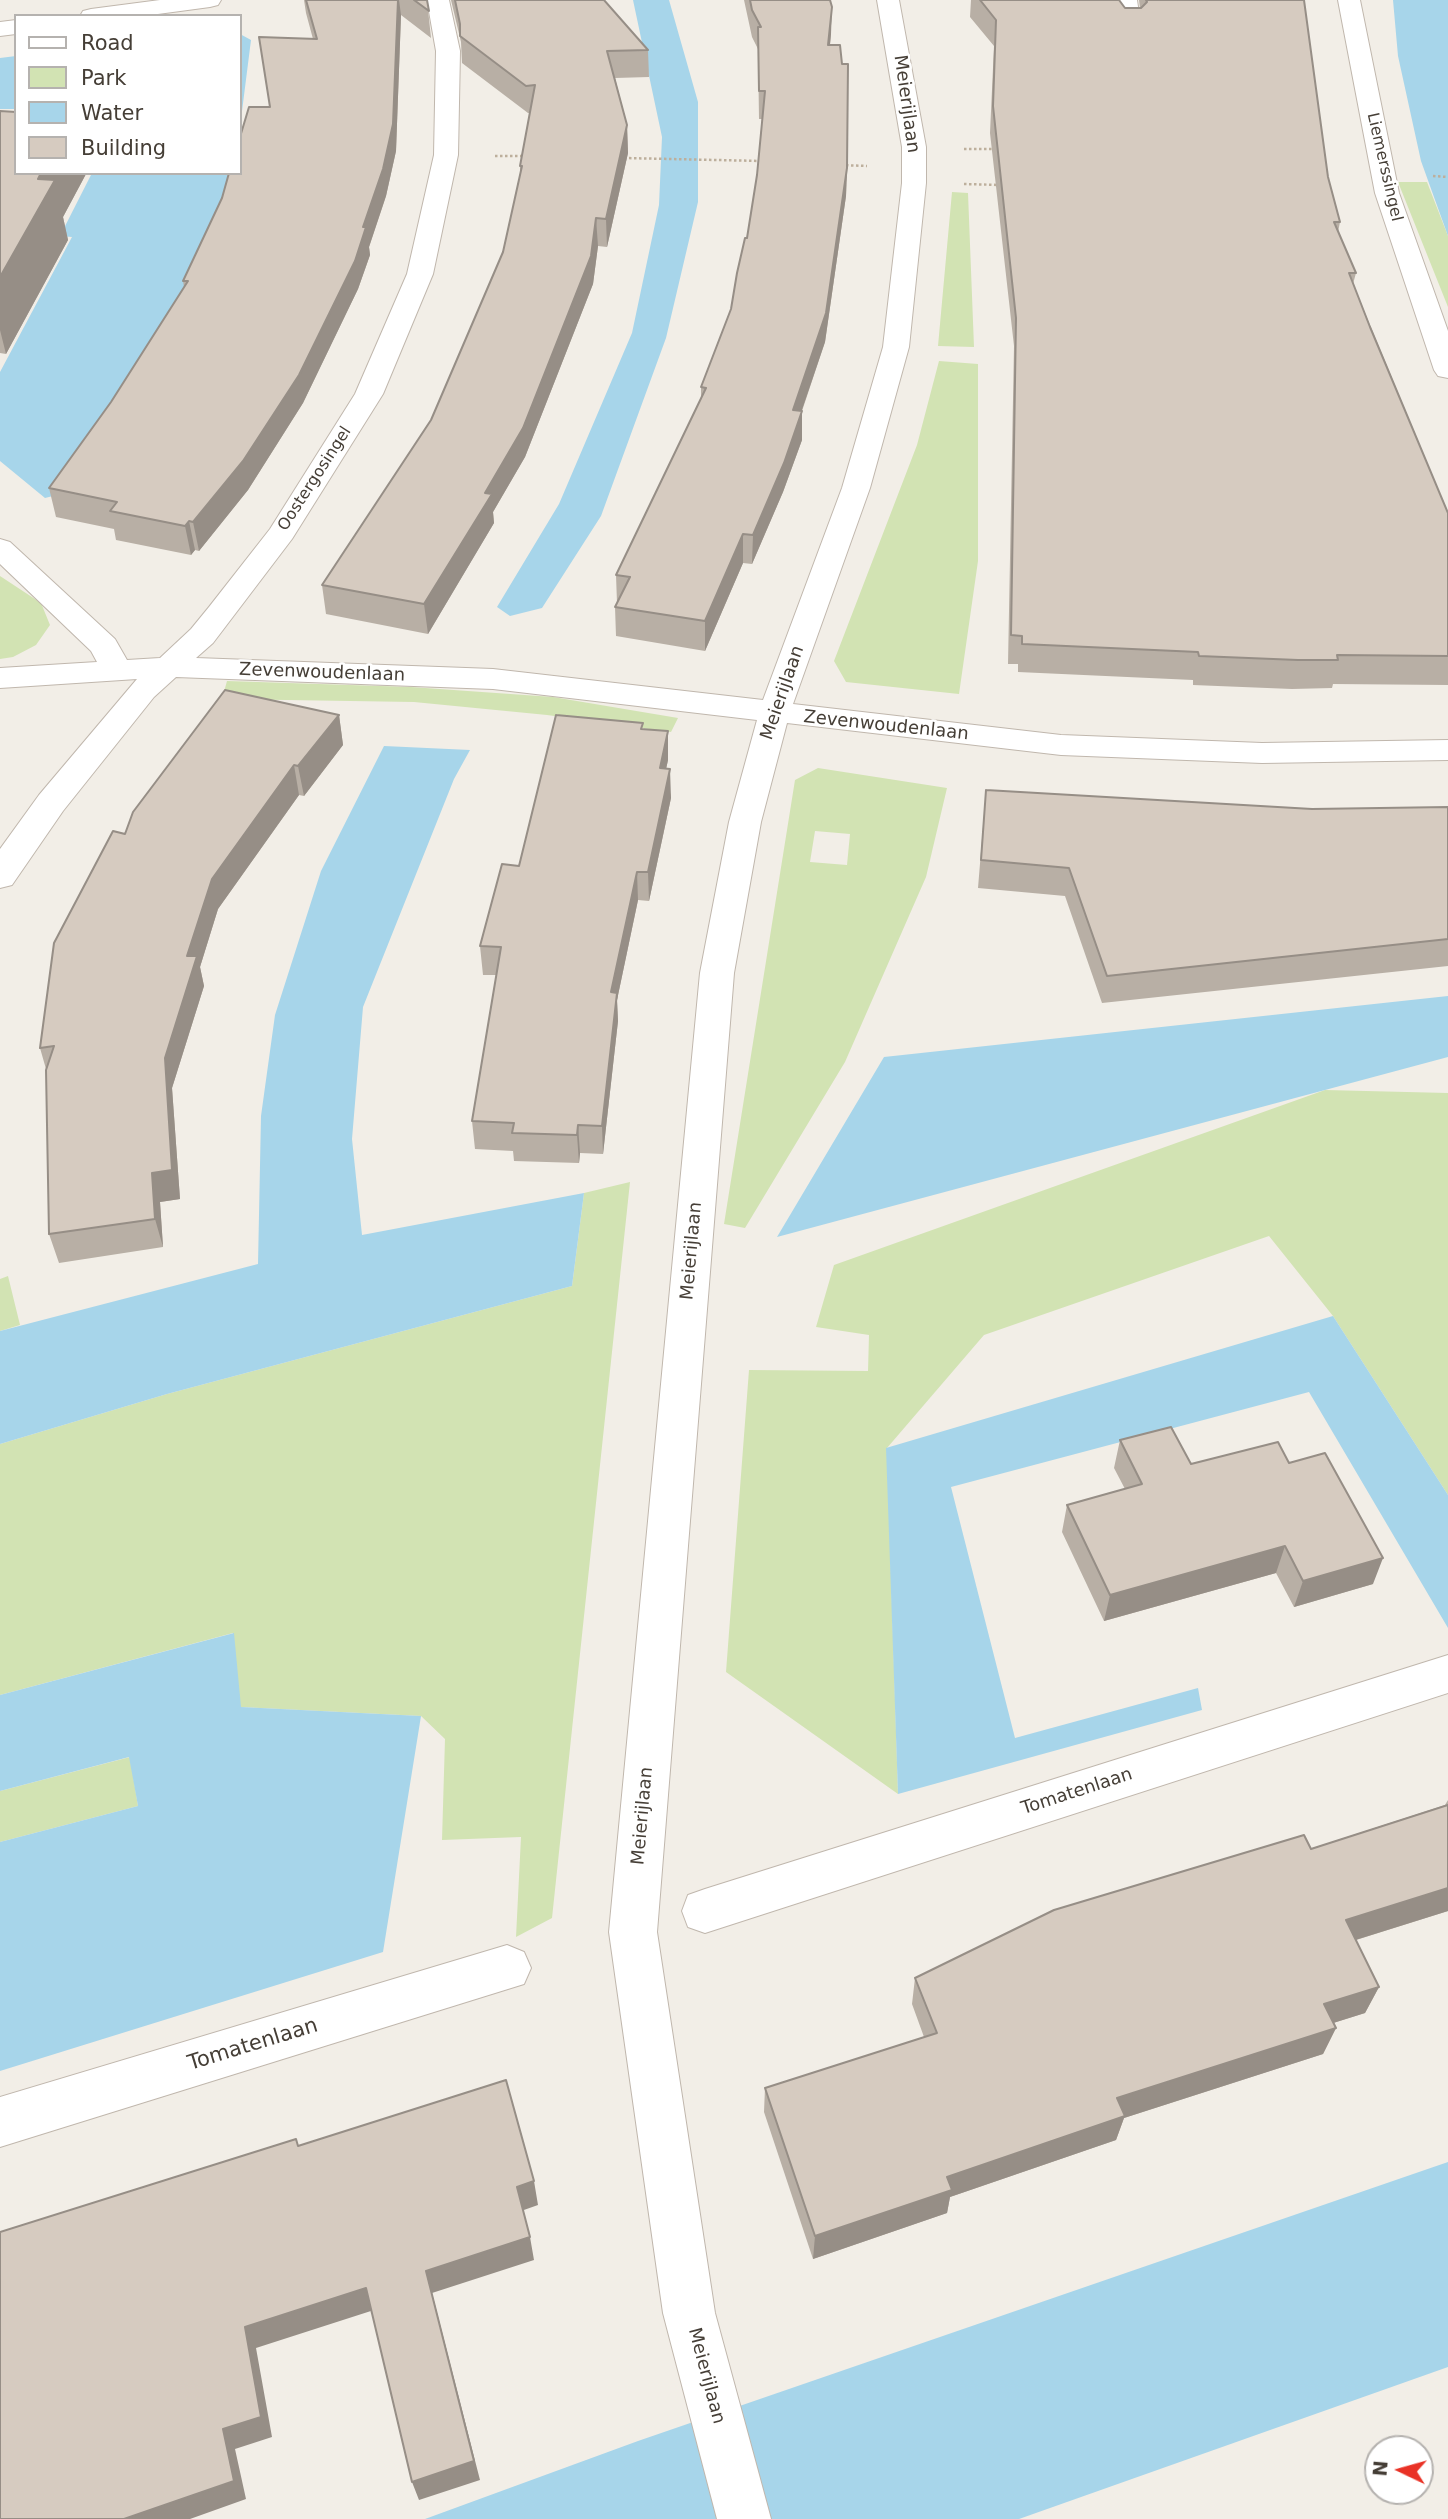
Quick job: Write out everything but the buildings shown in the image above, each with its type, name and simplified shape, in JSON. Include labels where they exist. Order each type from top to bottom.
[{"type":"street","points":[[96,14],[118,6],[210,0]]},
{"type":"street","name":"Oostergosingel","points":[[0,877],[51,803],[143,690],[202,636],[282,533],[369,394],[420,274],[446,155],[448,51],[438,0]]},
{"type":"street","name":"Meierijlaan","points":[[744,2519],[689,2313],[633,1932],[717,973],[745,822],[774,714],[856,488],[896,347],[914,166],[888,0]]},
{"type":"street","points":[[1126,0],[1130,27]]},
{"type":"street","name":"Liemerssingel","points":[[1349,0],[1387,193],[1448,370]]},
{"type":"street","points":[[0,548],[104,646],[116,670]]},
{"type":"street","name":"Zevenwoudenlaan","points":[[0,678],[168,667],[493,679],[774,714],[1061,745],[1262,753],[1448,750]]},
{"type":"street","name":"Tomatenlaan","points":[[705,1911],[1448,1674]]},
{"type":"street","name":"Tomatenlaan","points":[[0,2122],[507,1968]]},
{"type":"path","points":[[914,166],[998,149]]},
{"type":"path","points":[[638,158],[762,162]]},
{"type":"path","points":[[831,164],[914,166],[1012,185]]},
{"type":"green space","points":[[1398,182],[1427,182],[1448,236],[1448,307]]},
{"type":"green space","points":[[952,192],[968,193],[974,347],[938,346]]},
{"type":"green space","points":[[939,361],[978,364],[978,561],[959,694],[846,682],[834,661],[917,445]]},
{"type":"green space","points":[[0,576],[41,603],[50,625],[36,645],[13,657],[0,659]]},
{"type":"green space","points":[[227,681],[411,687],[553,697],[678,718],[671,732],[547,715],[414,702],[222,699]]},
{"type":"green space","points":[[818,768],[947,788],[926,877],[845,1062],[745,1228],[724,1224],[795,780]],"holes":[[[815,831],[850,834],[847,865],[810,862]]]},
{"type":"green space","points":[[1325,1090],[1448,1093],[1448,1495],[1333,1316],[1269,1236],[984,1335],[887,1448],[898,1794],[726,1672],[749,1370],[868,1371],[869,1335],[816,1327],[834,1265]]},
{"type":"green space","points":[[630,1182],[552,1918],[516,1937],[521,1837],[442,1840],[445,1739],[421,1716],[240,1707],[233,1633],[0,1695],[0,1444],[167,1394],[572,1286],[584,1193]]},
{"type":"green space","points":[[8,1276],[20,1325],[0,1331],[0,1279]]},
{"type":"green space","points":[[130,1757],[138,1806],[0,1842],[0,1791]]},
{"type":"water","points":[[633,0],[669,0],[698,102],[698,202],[666,338],[601,516],[542,608],[510,616],[497,607],[559,504],[632,333],[659,205],[662,137]]},
{"type":"water","points":[[1393,0],[1448,0],[1448,236],[1421,161],[1398,56]]},
{"type":"water","points":[[242,35],[251,40],[242,111]]},
{"type":"water","points":[[14,56],[14,109],[0,109],[0,58]]},
{"type":"water","points":[[91,175],[232,175],[168,331],[65,493],[45,498],[0,461],[0,372],[72,237],[60,236]]},
{"type":"water","points":[[384,746],[470,750],[454,779],[363,1007],[352,1139],[362,1235],[584,1193],[572,1286],[167,1394],[0,1444],[0,1331],[258,1264],[261,1116],[275,1015],[321,871]]},
{"type":"water","points":[[1448,996],[1448,1057],[777,1237],[884,1057]]},
{"type":"water","points":[[1333,1316],[1448,1495],[1448,1628],[1309,1392],[951,1487],[1015,1738],[1198,1688],[1202,1710],[898,1794],[886,1448]]},
{"type":"water","points":[[234,1633],[241,1707],[421,1716],[383,1952],[0,2071],[0,1842],[138,1806],[129,1757],[0,1791],[0,1695]]},
{"type":"water","points":[[1448,2162],[1448,2367],[1019,2519],[425,2519],[638,2441]]}]
